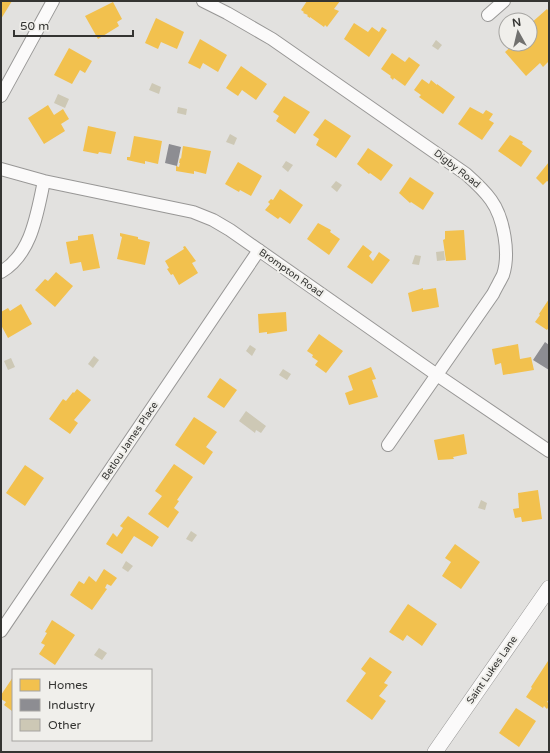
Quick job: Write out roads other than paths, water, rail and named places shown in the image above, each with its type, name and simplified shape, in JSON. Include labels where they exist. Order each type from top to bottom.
[{"type":"street","points":[[1,96],[53,1]]},
{"type":"street","name":"Digby Road","points":[[203,1],[226,12],[272,39],[466,174],[482,188],[500,216],[506,252],[503,274],[493,294],[388,445]]},
{"type":"street","points":[[488,15],[504,1]]},
{"type":"street","name":"Brompton Road","points":[[1,169],[44,181],[193,212],[212,220],[230,230],[437,375],[549,451]]},
{"type":"street","points":[[1,272],[15,260],[33,232],[44,181]]},
{"type":"street","name":"Betlou James Place","points":[[1,631],[258,250]]},
{"type":"street","name":"Saint Lukes Lane","points":[[435,752],[549,588]]}]
